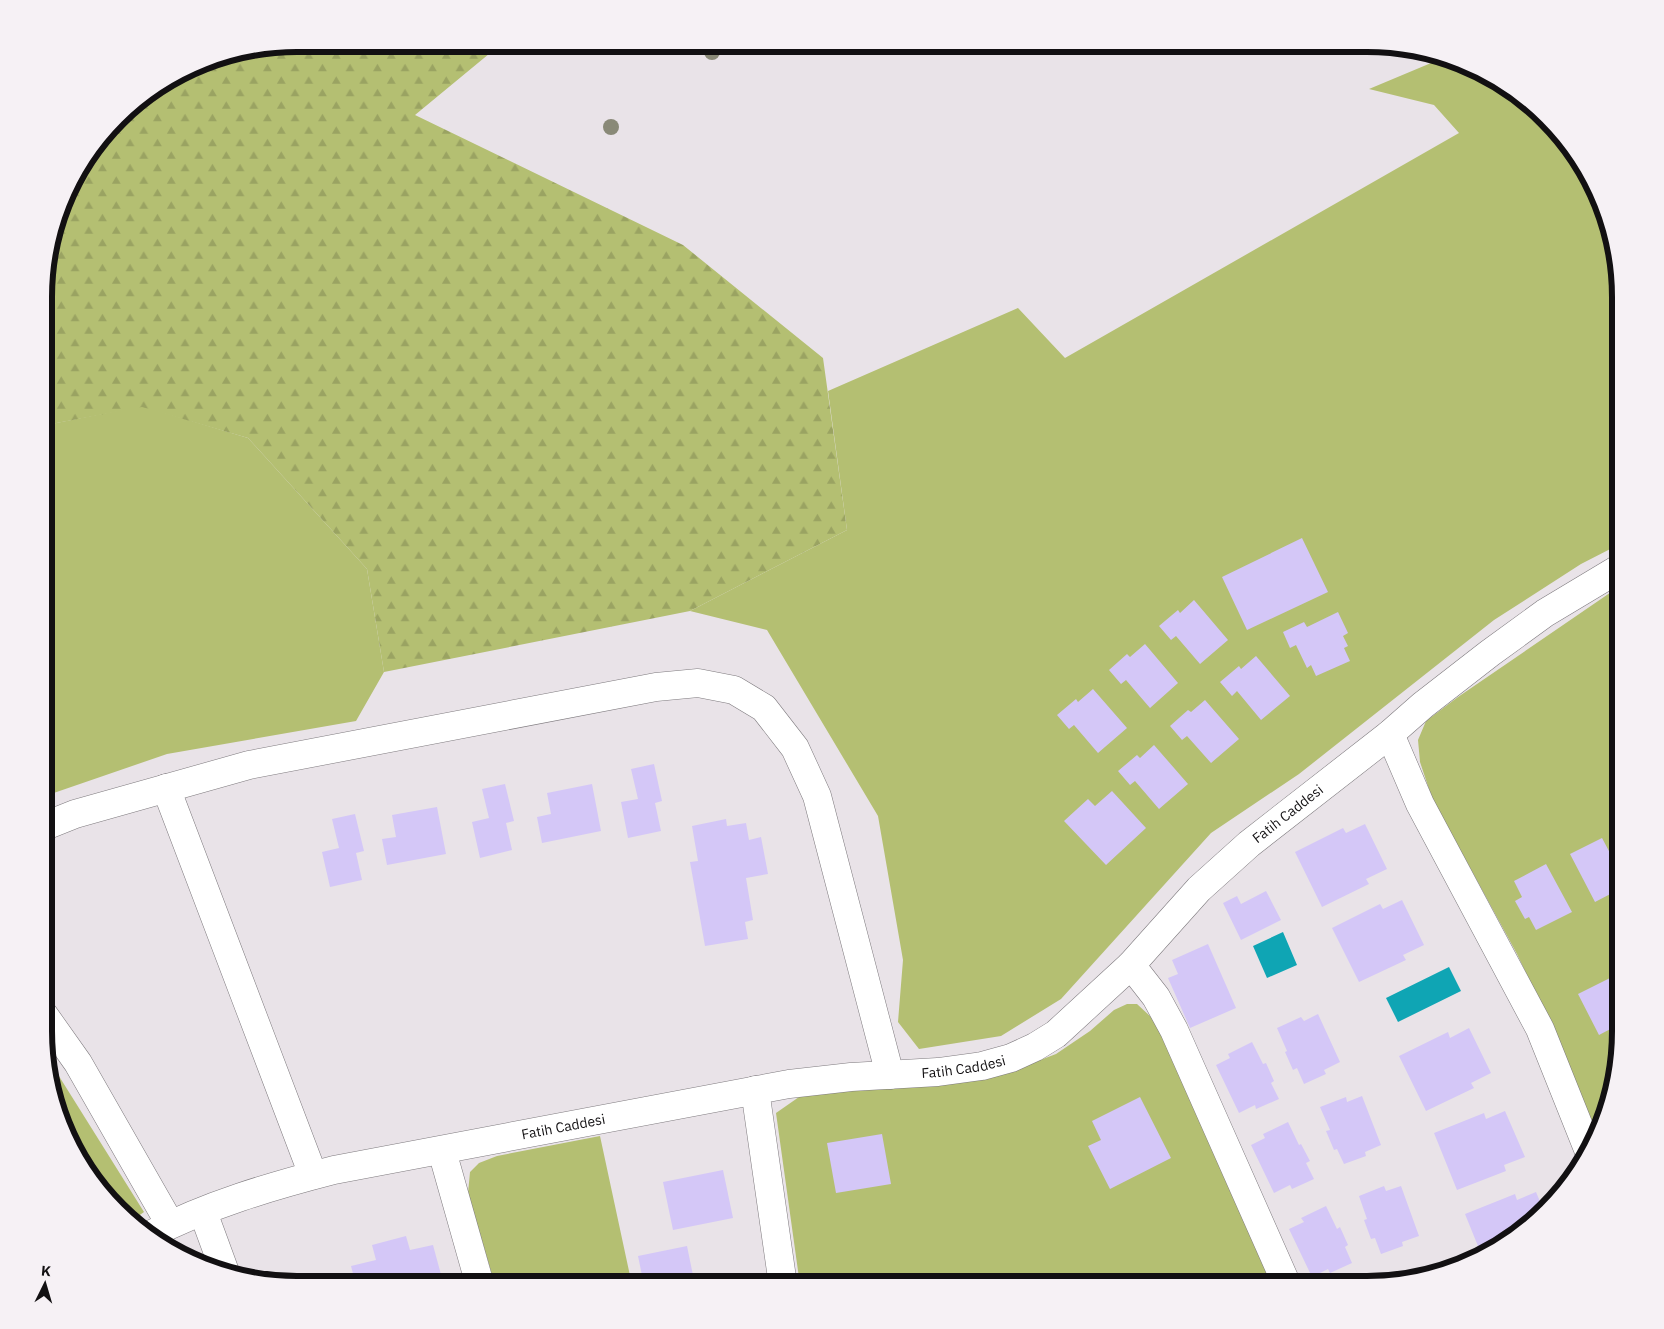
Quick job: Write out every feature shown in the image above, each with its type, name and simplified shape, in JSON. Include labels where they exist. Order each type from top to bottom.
[{"type":"street","name":"Fatih Caddesi","points":[[160,1229],[203,1212],[313,1175],[756,1090],[851,1077],[938,1072],[982,1066],[1011,1058],[1035,1047],[1056,1034],[1076,1018],[1131,964],[1199,889],[1249,844],[1390,734],[1423,705],[1529,624],[1612,573]]},
{"type":"street","points":[[52,823],[75,814],[249,765],[656,687],[698,683],[734,690],[764,708],[794,748],[817,796],[890,1075]]},
{"type":"street","points":[[1390,734],[1420,804],[1540,1029],[1585,1142]]},
{"type":"street","points":[[166,788],[313,1175]]},
{"type":"street","points":[[1131,964],[1156,997],[1174,1030],[1283,1276]]},
{"type":"street","points":[[52,1026],[78,1063],[160,1229]]},
{"type":"street","points":[[756,1090],[782,1276]]},
{"type":"street","points":[[442,1151],[477,1276]]},
{"type":"street","points":[[203,1212],[222,1265]]},
{"type":"green space","points":[[297,52],[491,52],[415,115],[683,245],[823,358],[847,530],[690,611],[384,672],[367,569],[248,438],[142,407],[52,424],[52,297],[57,250],[65,219],[85,175],[103,148],[124,124],[148,103],[175,85],[219,65],[250,57]]},
{"type":"green space","points":[[1434,62],[1460,71],[1489,85],[1528,113],[1561,148],[1579,175],[1599,219],[1607,250],[1611,281],[1612,548],[1581,564],[1494,620],[1299,774],[1211,833],[1061,999],[1001,1036],[919,1049],[898,1022],[903,960],[878,816],[767,630],[690,611],[847,530],[828,391],[1018,308],[1065,358],[1459,133],[1434,105],[1369,89]]},
{"type":"green space","points":[[142,406],[248,438],[367,569],[384,672],[356,721],[167,754],[52,794],[52,424]]},
{"type":"green space","points":[[1612,591],[1612,1032],[1607,1079],[1593,1125],[1566,1057],[1517,954],[1432,798],[1420,762],[1418,740],[1426,721]]},
{"type":"green space","points":[[1127,1004],[1137,1004],[1151,1017],[1165,1040],[1269,1276],[799,1276],[776,1113],[799,1097],[835,1090],[1009,1072],[1056,1054],[1090,1031],[1114,1010]]},
{"type":"green space","points":[[56,1071],[144,1212],[137,1217],[124,1205],[103,1181],[85,1154],[65,1110]]},
{"type":"green space","points":[[600,1136],[630,1276],[492,1276],[468,1193],[470,1172],[479,1163],[497,1156]]},
{"type":"water","points":[[1283,932],[1297,965],[1267,978],[1253,946]]},
{"type":"water","points":[[1449,967],[1461,991],[1398,1022],[1386,998]]},
{"type":"building","points":[[1302,538],[1328,592],[1247,630],[1222,577]]},
{"type":"building","points":[[1194,600],[1228,640],[1200,664],[1176,636],[1171,640],[1159,626],[1178,610],[1180,613]]},
{"type":"building","points":[[1338,612],[1348,633],[1343,636],[1348,646],[1344,648],[1350,661],[1316,676],[1311,665],[1307,668],[1296,645],[1290,648],[1283,632],[1304,622],[1307,627]]},
{"type":"building","points":[[1145,644],[1178,683],[1150,708],[1126,680],[1121,684],[1109,670],[1127,654],[1130,657]]},
{"type":"building","points":[[1256,656],[1290,696],[1261,720],[1237,691],[1232,696],[1220,682],[1239,666],[1241,669]]},
{"type":"building","points":[[1093,689],[1127,728],[1098,753],[1074,725],[1069,729],[1057,715],[1076,699],[1078,702]]},
{"type":"building","points":[[1205,700],[1239,739],[1211,763],[1187,736],[1182,740],[1170,726],[1188,710],[1191,712]]},
{"type":"building","points":[[1154,745],[1188,784],[1159,809],[1135,781],[1130,785],[1118,771],[1137,755],[1140,758]]},
{"type":"building","points":[[654,764],[662,801],[655,803],[661,831],[628,838],[621,802],[638,799],[631,769]]},
{"type":"building","points":[[505,784],[514,821],[506,823],[512,850],[480,858],[472,822],[489,818],[482,789]]},
{"type":"building","points":[[592,784],[601,831],[542,843],[537,817],[551,814],[547,793]]},
{"type":"building","points":[[1112,791],[1146,828],[1106,865],[1064,821],[1088,799],[1095,806]]},
{"type":"building","points":[[437,807],[446,854],[387,865],[382,839],[396,837],[392,815]]},
{"type":"building","points":[[355,814],[364,851],[356,853],[362,880],[330,887],[322,852],[339,848],[332,819]]},
{"type":"building","points":[[726,819],[727,826],[746,823],[749,840],[761,837],[768,874],[746,878],[753,920],[745,922],[748,939],[705,946],[690,862],[698,861],[692,826]]},
{"type":"building","points":[[1365,824],[1387,869],[1366,879],[1369,884],[1322,907],[1295,852],[1343,828],[1346,833]]},
{"type":"building","points":[[1602,838],[1610,853],[1612,852],[1612,893],[1595,902],[1570,854]]},
{"type":"building","points":[[1546,864],[1572,912],[1536,930],[1529,917],[1525,919],[1515,901],[1522,897],[1514,881]]},
{"type":"building","points":[[1266,891],[1281,920],[1241,940],[1223,903],[1237,896],[1241,904]]},
{"type":"building","points":[[1402,900],[1424,945],[1403,955],[1406,960],[1359,982],[1332,928],[1380,904],[1383,909]]},
{"type":"building","points":[[1208,944],[1236,1008],[1190,1028],[1168,978],[1178,974],[1172,960]]},
{"type":"building","points":[[1612,977],[1612,1028],[1599,1035],[1578,994]]},
{"type":"building","points":[[1318,1014],[1340,1062],[1324,1070],[1326,1074],[1304,1084],[1297,1068],[1293,1070],[1277,1028],[1301,1017],[1304,1021]]},
{"type":"building","points":[[1469,1028],[1491,1073],[1471,1083],[1474,1088],[1426,1111],[1399,1056],[1448,1032],[1450,1038]]},
{"type":"building","points":[[1252,1042],[1263,1064],[1266,1063],[1274,1081],[1271,1083],[1279,1099],[1256,1109],[1255,1105],[1239,1113],[1216,1065],[1230,1058],[1228,1054]]},
{"type":"building","points":[[1362,1096],[1381,1145],[1365,1152],[1366,1156],[1344,1164],[1337,1149],[1334,1150],[1326,1131],[1330,1130],[1320,1107],[1346,1097],[1347,1102]]},
{"type":"building","points":[[1140,1097],[1171,1158],[1110,1189],[1088,1146],[1101,1140],[1092,1121]]},
{"type":"building","points":[[1505,1111],[1525,1157],[1504,1165],[1506,1171],[1457,1190],[1434,1133],[1484,1113],[1486,1119]]},
{"type":"building","points":[[1288,1122],[1299,1145],[1301,1144],[1310,1161],[1306,1163],[1314,1179],[1292,1189],[1290,1185],[1274,1193],[1251,1145],[1265,1138],[1263,1134]]},
{"type":"building","points":[[882,1134],[891,1184],[836,1193],[827,1143]]},
{"type":"building","points":[[723,1170],[733,1218],[673,1230],[663,1182]]},
{"type":"building","points":[[1384,1186],[1386,1191],[1401,1186],[1419,1236],[1402,1242],[1403,1246],[1381,1254],[1375,1238],[1371,1239],[1364,1220],[1367,1219],[1359,1196]]},
{"type":"building","points":[[1536,1192],[1541,1204],[1516,1226],[1479,1249],[1465,1214],[1515,1194],[1517,1200]]},
{"type":"building","points":[[1326,1206],[1337,1229],[1340,1227],[1348,1245],[1345,1247],[1352,1263],[1330,1273],[1328,1269],[1312,1276],[1289,1229],[1304,1222],[1301,1218]]},
{"type":"building","points":[[406,1236],[410,1250],[433,1245],[441,1276],[354,1276],[351,1266],[376,1260],[372,1245]]},
{"type":"building","points":[[687,1246],[693,1276],[642,1276],[638,1256]]}]
